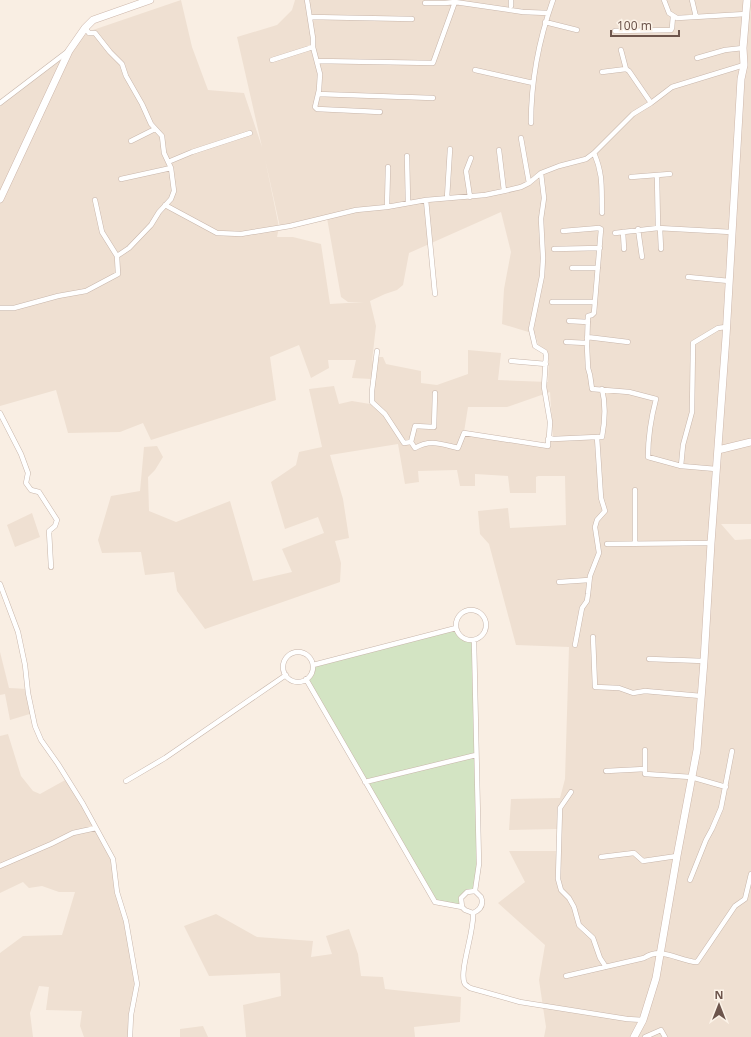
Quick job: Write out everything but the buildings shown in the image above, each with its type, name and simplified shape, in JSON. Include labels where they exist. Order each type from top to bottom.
[{"type":"main road","points":[[0,200],[69,51],[85,28],[93,20],[150,0]]},
{"type":"main road","points":[[634,1037],[643,1020],[656,978],[697,750],[718,450],[726,327],[725,314],[729,281],[741,79],[744,65],[743,48],[747,0]]},
{"type":"main road","points":[[718,450],[751,442]]},
{"type":"street","points":[[307,0],[313,47],[320,74],[315,107],[317,109],[380,112]]},
{"type":"street","points":[[482,0],[482,6]]},
{"type":"street","points":[[511,0],[511,6]]},
{"type":"street","points":[[531,123],[533,83],[545,22],[553,0]]},
{"type":"street","points":[[664,0],[669,13],[677,18],[746,14]]},
{"type":"street","points":[[692,0],[696,17]]},
{"type":"street","points":[[317,61],[433,63],[454,2]]},
{"type":"street","points":[[425,3],[454,2],[523,12],[548,13]]},
{"type":"street","points":[[616,31],[671,30],[673,16]]},
{"type":"street","points":[[310,17],[412,19]]},
{"type":"street","points":[[545,22],[577,30]]},
{"type":"street","points":[[85,28],[89,32],[96,33],[110,52],[122,64],[126,76],[142,104],[151,124],[162,136],[164,153],[171,168],[174,192],[171,199],[151,225],[129,248],[117,256]]},
{"type":"street","points":[[272,60],[313,47]]},
{"type":"street","points":[[697,58],[725,50],[743,48]]},
{"type":"street","points":[[621,50],[626,69],[629,71],[651,103]]},
{"type":"street","points":[[0,103],[69,51]]},
{"type":"street","points":[[165,205],[217,233],[241,234],[290,226],[356,210],[387,207],[426,200],[485,195],[521,187],[529,183],[541,173],[559,166],[586,159],[633,114],[672,88],[744,65]]},
{"type":"street","points":[[602,72],[626,69]]},
{"type":"street","points":[[475,70],[533,83]]},
{"type":"street","points":[[318,94],[434,98]]},
{"type":"street","points":[[131,141],[155,129]]},
{"type":"street","points":[[168,162],[192,152],[250,133]]},
{"type":"street","points":[[521,138],[529,183]]},
{"type":"street","points":[[447,198],[450,150]]},
{"type":"street","points":[[498,150],[504,191]]},
{"type":"street","points":[[594,153],[602,178],[602,213]]},
{"type":"street","points":[[407,156],[408,203]]},
{"type":"street","points":[[470,197],[466,172],[471,158]]},
{"type":"street","points":[[387,207],[388,167]]},
{"type":"street","points":[[122,179],[171,168]]},
{"type":"street","points":[[435,393],[434,427],[415,426],[411,442],[415,448],[430,442],[458,448],[464,433],[548,446],[550,422],[544,387],[546,355],[545,352],[535,346],[531,330],[535,316],[543,258],[541,219],[544,198],[541,173]]},
{"type":"street","points":[[631,177],[670,174]]},
{"type":"street","points":[[658,175],[661,249]]},
{"type":"street","points":[[0,308],[14,308],[58,296],[86,292],[118,274],[117,256],[102,232],[95,200]]},
{"type":"street","points":[[426,200],[435,294]]},
{"type":"street","points":[[562,231],[600,228],[602,231],[593,315],[588,316],[588,368],[592,389],[629,392],[656,399],[651,418],[648,457],[681,466],[716,469]]},
{"type":"street","points":[[614,233],[638,229],[659,228],[731,232]]},
{"type":"street","points":[[638,229],[642,257]]},
{"type":"street","points":[[623,232],[624,249]]},
{"type":"street","points":[[554,249],[600,248]]},
{"type":"street","points":[[572,268],[598,268]]},
{"type":"street","points":[[688,277],[729,281]]},
{"type":"street","points":[[552,302],[595,302]]},
{"type":"street","points":[[568,321],[588,322]]},
{"type":"street","points":[[681,466],[683,445],[692,412],[693,343],[718,328],[726,327]]},
{"type":"street","points":[[587,337],[628,342]]},
{"type":"street","points":[[566,342],[587,343]]},
{"type":"street","points":[[377,351],[372,402],[385,414],[404,443],[411,442]]},
{"type":"street","points":[[511,361],[546,364]]},
{"type":"street","points":[[549,438],[602,437],[605,400],[602,389]]},
{"type":"street","points":[[0,413],[21,454],[28,473],[26,484],[31,490],[40,492],[57,520],[55,526],[49,531],[51,566]]},
{"type":"street","points":[[575,645],[582,608],[587,601],[589,580],[599,553],[595,527],[597,520],[605,511],[601,498],[597,437]]},
{"type":"street","points":[[634,490],[634,544]]},
{"type":"street","points":[[607,544],[711,543]]},
{"type":"street","points":[[559,582],[589,580]]},
{"type":"street","points":[[0,584],[18,632],[26,665],[28,693],[35,726],[41,740],[58,764],[113,859],[117,892],[126,921],[137,984],[131,1015],[130,1037]]},
{"type":"street","points":[[468,611],[479,613],[485,622],[483,634],[474,640],[463,638],[458,634],[456,628],[458,617],[462,613],[468,611]]},
{"type":"street","points":[[313,665],[456,628]]},
{"type":"street","points":[[593,637],[595,687],[619,688],[633,693],[645,691],[701,696]]},
{"type":"street","points":[[474,640],[479,864],[475,891]]},
{"type":"street","points":[[296,652],[302,652],[307,655],[311,659],[313,665],[310,675],[301,681],[290,679],[284,670],[286,658],[290,654],[296,652]]},
{"type":"street","points":[[649,659],[704,661]]},
{"type":"street","points":[[126,780],[165,758],[286,675]]},
{"type":"street","points":[[306,679],[364,782],[435,902],[462,907],[473,913]]},
{"type":"street","points":[[645,750],[645,774],[647,775],[692,777],[726,787]]},
{"type":"street","points":[[690,880],[721,808],[732,751]]},
{"type":"street","points":[[364,782],[476,755]]},
{"type":"street","points":[[606,771],[645,769]]},
{"type":"street","points":[[571,792],[560,808],[558,879],[561,890],[569,898],[574,907],[580,925],[593,938],[600,958],[606,967]]},
{"type":"street","points":[[0,866],[73,833],[96,828]]},
{"type":"street","points":[[601,857],[634,853],[643,861],[677,856]]},
{"type":"street","points":[[566,976],[644,958],[648,955],[660,952],[695,962],[699,960],[735,906],[745,899],[751,874]]},
{"type":"street","points":[[462,907],[461,898],[463,894],[475,891],[479,893],[482,901],[480,909],[473,913]]},
{"type":"street","points":[[473,913],[473,924],[463,975],[465,984],[470,988],[520,1002],[627,1019],[643,1020]]},
{"type":"street","points":[[645,1037],[661,1030],[665,1037]]},
{"type":"shaded area","points":[[181,0],[192,47],[208,90],[244,93],[262,147],[237,37],[277,25],[292,10],[295,0],[751,0],[751,524],[721,524],[735,540],[751,539],[751,1037],[544,1037],[546,1027],[539,980],[545,945],[498,903],[525,882],[509,851],[557,851],[557,829],[509,830],[511,799],[560,798],[565,779],[569,647],[516,645],[489,544],[480,534],[478,511],[508,508],[510,528],[566,525],[565,476],[536,477],[536,493],[510,493],[508,476],[475,474],[475,486],[460,486],[457,470],[418,471],[419,482],[405,484],[398,444],[330,455],[343,499],[349,538],[335,541],[341,563],[340,582],[205,629],[177,591],[174,572],[145,575],[141,552],[102,553],[98,540],[111,496],[140,491],[144,447],[157,446],[163,457],[155,470],[148,477],[149,511],[176,522],[230,501],[253,581],[292,572],[282,549],[324,533],[318,517],[285,529],[271,482],[296,465],[299,452],[322,447],[309,389],[334,386],[339,404],[352,401],[370,404],[372,379],[352,378],[356,360],[328,360],[329,368],[311,378],[299,345],[270,357],[276,400],[151,440],[143,423],[120,432],[68,433],[56,390],[0,406],[0,106],[90,31]],"holes":[[[265,159],[280,227],[327,218],[341,297],[348,302],[364,302],[330,304],[321,244],[293,237],[277,237],[279,227]],[[501,212],[511,252],[504,289],[502,324],[535,334],[539,347],[549,356],[548,382],[498,380],[501,353],[468,350],[468,374],[437,385],[421,383],[421,371],[386,364],[383,357],[375,357],[372,361],[376,326],[370,301],[397,290],[403,285],[409,253]],[[550,392],[553,438],[548,439],[548,446],[464,432],[468,407],[507,407]]]},
{"type":"shaded area","points":[[32,513],[40,537],[15,547],[7,525]]},
{"type":"shaded area","points":[[0,652],[9,688],[28,689],[33,713],[10,720],[5,694],[0,695]]},
{"type":"shaded area","points":[[8,734],[21,776],[33,791],[40,794],[67,779],[113,859],[137,984],[130,1037],[84,1037],[80,1026],[82,1011],[46,1010],[49,987],[39,986],[30,1013],[33,1037],[0,1037],[0,953],[23,936],[62,935],[75,892],[59,892],[42,886],[29,888],[23,882],[0,893],[0,736]]},
{"type":"shaded area","points":[[216,914],[257,937],[313,941],[311,957],[332,954],[326,936],[349,929],[358,954],[361,976],[383,977],[385,989],[461,997],[460,1022],[414,1027],[415,1037],[246,1037],[243,1005],[281,996],[280,973],[209,976],[184,926]]},
{"type":"shaded area","points":[[203,1026],[208,1037],[180,1037],[180,1029]]},
{"type":"green space","points":[[456,628],[459,634],[463,637],[474,640],[479,864],[475,891],[463,894],[462,907],[435,902],[306,679],[311,673],[313,665]]}]
